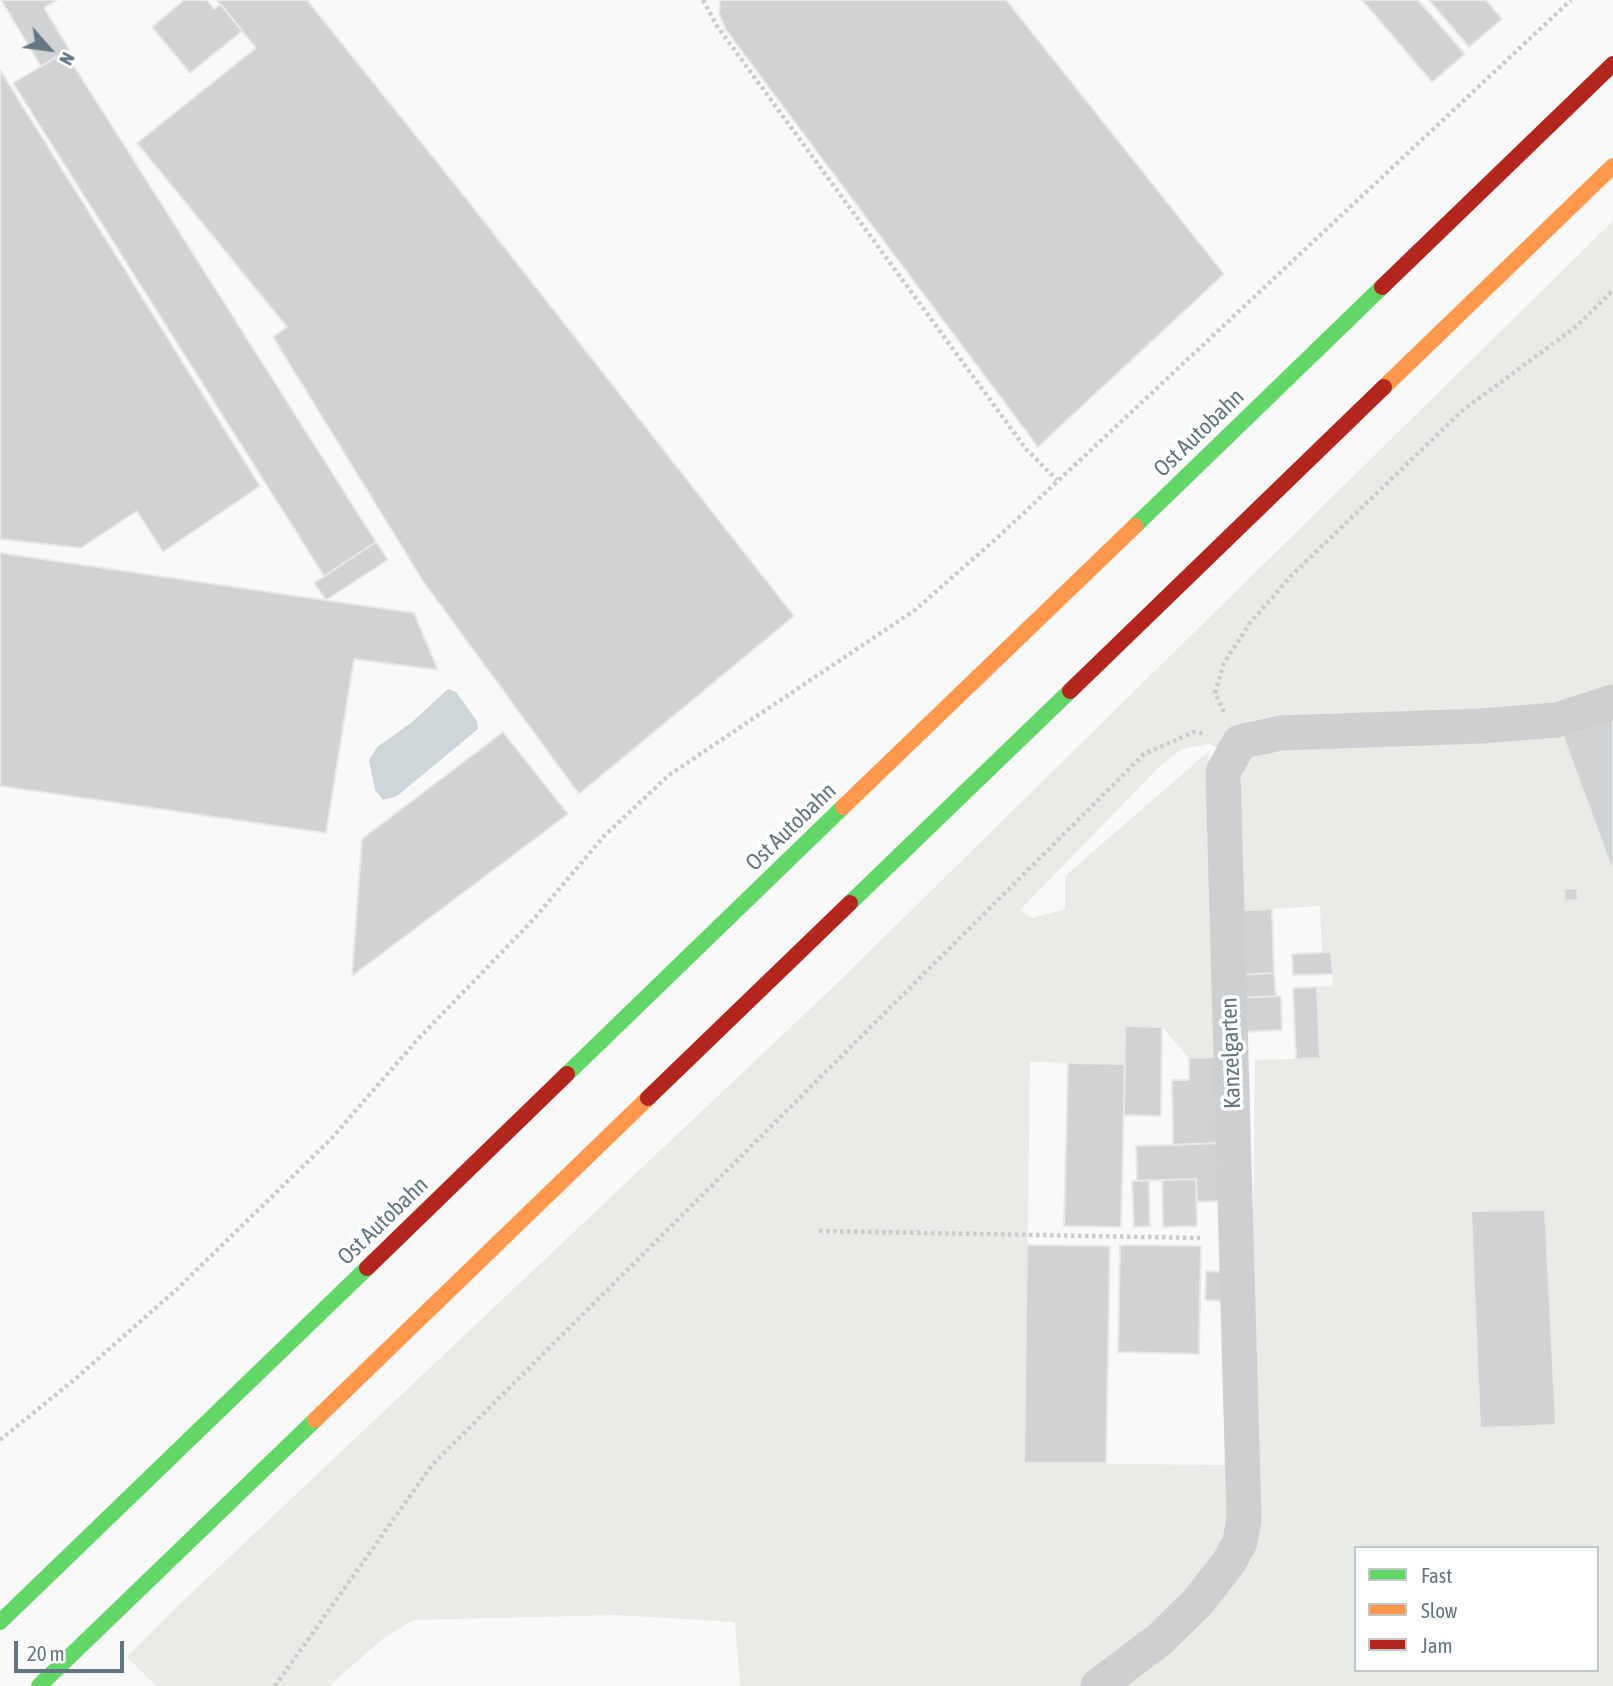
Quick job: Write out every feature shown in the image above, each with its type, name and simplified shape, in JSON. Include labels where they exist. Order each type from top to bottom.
[{"type":"highway","name":"Ost Autobahn","points":[[0,1622],[1613,64]]},
{"type":"highway","points":[[38,1686],[1613,166]]},
{"type":"street","points":[[1240,742],[1281,733],[1481,726],[1556,720],[1613,702]]},
{"type":"street","name":"Kanzelgarten","points":[[1098,1686],[1160,1640],[1198,1602],[1229,1562],[1240,1542],[1244,1519],[1223,772],[1240,742]]},
{"type":"path","points":[[703,0],[717,26],[1026,449],[1057,480]]},
{"type":"path","points":[[0,1440],[74,1380],[176,1290],[331,1139],[417,1040],[533,920],[604,836],[660,784],[915,610],[1571,0]]},
{"type":"path","points":[[1240,742],[1215,693],[1224,663],[1250,623],[1292,575],[1463,410],[1577,326],[1613,290]]},
{"type":"path","points":[[275,1686],[432,1465],[1144,754],[1194,732],[1240,742]]},
{"type":"path","points":[[819,1231],[1125,1235],[1236,1240]]},
{"type":"shaded area","points":[[1613,221],[1613,693],[1563,736],[1613,872],[1613,1686],[740,1686],[735,1622],[616,1615],[414,1620],[385,1637],[329,1686],[156,1686],[127,1657],[185,1599],[827,993]],"holes":[[[1209,744],[1245,760],[1235,804],[1234,911],[1320,906],[1322,953],[1331,953],[1333,986],[1317,987],[1320,1058],[1255,1060],[1250,1459],[1227,1465],[1025,1463],[1030,1062],[1125,1064],[1126,1026],[1162,1027],[1189,1058],[1220,1057],[1209,751],[1065,876],[1065,909],[1032,918],[1020,910],[1161,765],[1182,749]],[[1545,1210],[1555,1424],[1480,1428],[1471,1212]]]},
{"type":"shaded area","points":[[448,689],[456,692],[477,721],[478,729],[397,796],[383,800],[375,790],[369,760],[377,747],[411,723]]},
{"type":"building","points":[[1,0],[57,0],[44,8],[69,49],[41,66]]},
{"type":"building","points":[[184,0],[207,0],[214,9],[221,4],[242,31],[190,73],[152,27]]},
{"type":"building","points":[[217,0],[307,0],[794,616],[579,794],[423,581],[273,337],[287,327],[137,143],[256,48]]},
{"type":"building","points":[[720,0],[1006,0],[1224,274],[1038,447],[726,30],[719,13]]},
{"type":"building","points":[[1362,0],[1418,0],[1465,54],[1432,82]]},
{"type":"building","points":[[1429,0],[1486,0],[1502,19],[1469,47]]},
{"type":"building","points":[[65,52],[376,542],[324,576],[13,83]]},
{"type":"building","points":[[0,70],[260,486],[163,552],[137,511],[81,548],[0,539]]},
{"type":"building","points":[[376,542],[388,560],[326,600],[314,583]]},
{"type":"building","points":[[0,553],[414,613],[438,670],[354,659],[326,833],[0,786]]},
{"type":"building","points":[[1613,719],[1613,872],[1563,736]]},
{"type":"building","points":[[503,732],[568,814],[352,976],[362,839]]},
{"type":"building","points":[[1577,888],[1578,900],[1565,901],[1564,889]]},
{"type":"building","points":[[1272,909],[1274,973],[1237,975],[1234,911]]},
{"type":"building","points":[[1331,952],[1333,974],[1293,975],[1292,954]]},
{"type":"building","points":[[1274,973],[1276,996],[1238,998],[1237,975]]},
{"type":"building","points":[[1317,987],[1320,1058],[1296,1059],[1293,988]]},
{"type":"building","points":[[1281,996],[1282,1030],[1241,1032],[1238,998]]},
{"type":"building","points":[[1125,1026],[1162,1027],[1161,1116],[1124,1115]]},
{"type":"building","points":[[1220,1057],[1222,1143],[1173,1145],[1172,1080],[1189,1080],[1189,1058]]},
{"type":"building","points":[[1068,1063],[1125,1064],[1121,1227],[1064,1226]]},
{"type":"building","points":[[1222,1143],[1224,1201],[1197,1202],[1196,1179],[1137,1181],[1136,1146]]},
{"type":"building","points":[[1196,1179],[1197,1226],[1163,1227],[1162,1180]]},
{"type":"building","points":[[1149,1180],[1150,1226],[1134,1227],[1132,1181]]},
{"type":"building","points":[[1545,1210],[1556,1425],[1480,1428],[1471,1211]]},
{"type":"building","points":[[1027,1245],[1110,1246],[1106,1463],[1024,1463]]},
{"type":"building","points":[[1120,1245],[1201,1246],[1199,1354],[1118,1352]]},
{"type":"building","points":[[1206,1271],[1223,1272],[1221,1301],[1205,1300]]},
{"type":"traffic: fast","points":[[1135,526],[1382,287]]},
{"type":"traffic: fast","points":[[850,903],[1070,691]]},
{"type":"traffic: fast","points":[[567,1074],[843,807]]},
{"type":"traffic: fast","points":[[0,1622],[367,1268]]},
{"type":"traffic: fast","points":[[39,1686],[315,1420]]},
{"type":"traffic: slow","points":[[1384,387],[1613,166]]},
{"type":"traffic: slow","points":[[843,807],[1135,526]]},
{"type":"traffic: slow","points":[[315,1420],[648,1098]]},
{"type":"traffic: jam","points":[[1382,287],[1613,64]]},
{"type":"traffic: jam","points":[[1070,691],[1384,387]]},
{"type":"traffic: jam","points":[[648,1098],[850,903]]},
{"type":"traffic: jam","points":[[367,1268],[567,1074]]}]
